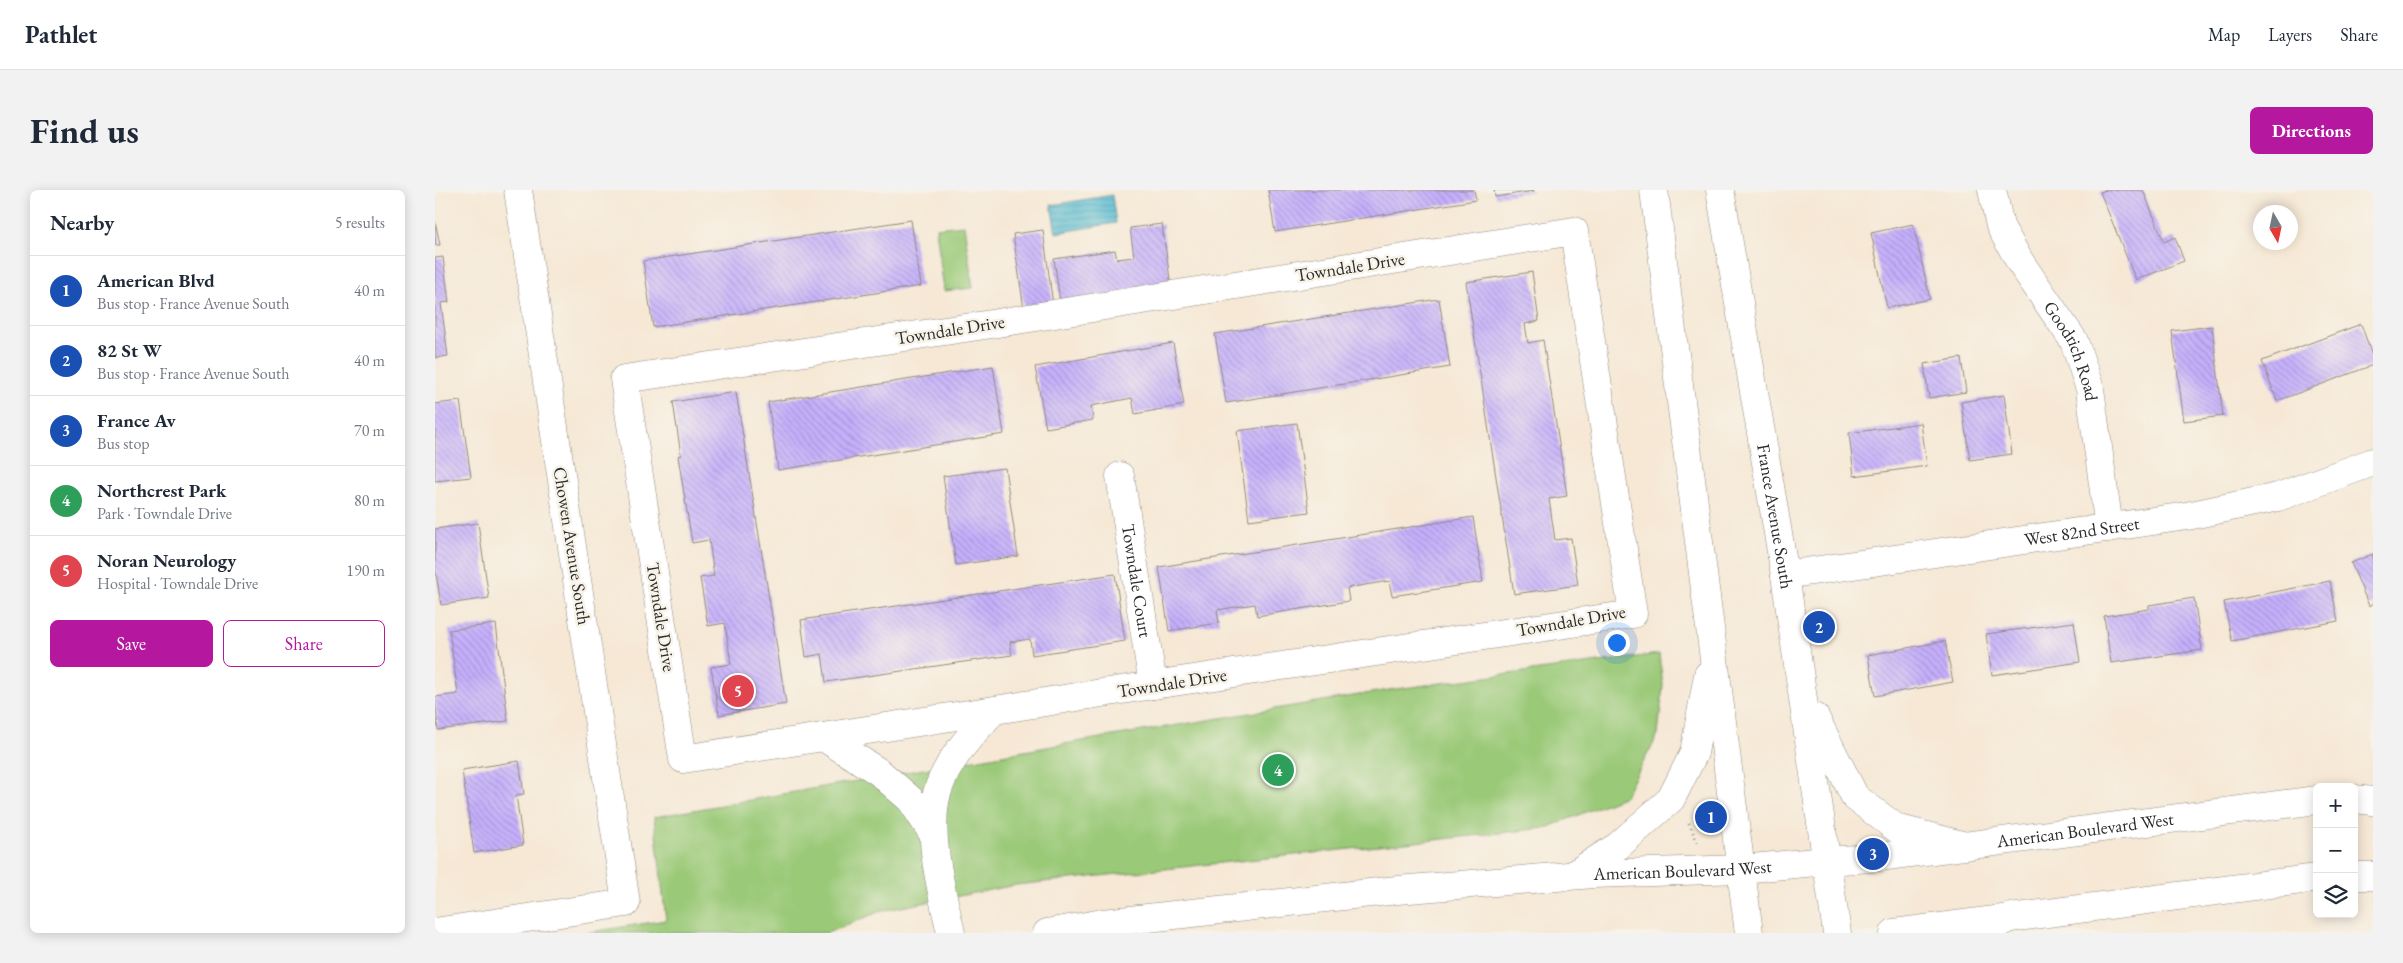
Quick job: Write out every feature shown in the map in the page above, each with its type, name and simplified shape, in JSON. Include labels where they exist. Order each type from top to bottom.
[{"type":"street","name":"Chowen Avenue South","points":[[435,932],[626,903],[518,190]]},
{"type":"street","points":[[1654,190],[1749,933]]},
{"type":"street","name":"France Avenue South","points":[[1720,190],[1803,688],[1837,933]]},
{"type":"street","name":"Goodrich Road","points":[[1991,190],[2000,226],[2020,262],[2074,341],[2090,390],[2109,528]]},
{"type":"street","name":"Towndale Drive","points":[[1574,231],[1633,614],[1153,685],[683,759],[624,379],[985,325],[1574,231]]},
{"type":"street","name":"West 82nd Street","points":[[1785,575],[2187,516],[2278,496],[2373,462]]},
{"type":"street","name":"Towndale Court","points":[[1119,476],[1153,685]]},
{"type":"street","points":[[1573,876],[1617,846],[1671,799],[1694,753],[1713,652]]},
{"type":"street","points":[[1803,688],[1828,746],[1855,797],[1896,828],[1962,846]]},
{"type":"street","points":[[951,933],[932,832],[937,793],[952,760],[993,711]]},
{"type":"street","points":[[823,737],[879,772],[911,800],[932,832]]},
{"type":"street","points":[[2358,800],[2373,801]]},
{"type":"street","name":"American Boulevard West","points":[[1047,933],[1103,923],[1397,890],[1573,876],[1741,869],[1857,860],[2313,801]]},
{"type":"street","points":[[2358,876],[2373,876]]},
{"type":"street","points":[[1894,933],[2313,879]]},
{"type":"street","points":[[1983,933],[2011,918]]},
{"type":"green space","points":[[964,225],[973,288],[944,291],[936,228]]},
{"type":"green space","points":[[1659,654],[1663,685],[1658,735],[1625,796],[1546,828],[1016,885],[881,911],[827,933],[585,933],[666,920],[654,817],[1064,744],[1389,690]]},
{"type":"water","points":[[1112,195],[1116,223],[1056,233],[1051,205]]},
{"type":"building","points":[[1268,190],[1474,190],[1476,200],[1275,232]]},
{"type":"building","points":[[1494,190],[1534,190],[1534,191],[1495,197]]},
{"type":"building","points":[[2106,190],[2143,190],[2164,242],[2175,237],[2184,261],[2136,280],[2100,192]]},
{"type":"building","points":[[911,220],[921,286],[653,327],[643,261]]},
{"type":"building","points":[[435,221],[440,245],[435,245]]},
{"type":"building","points":[[1162,224],[1171,286],[1060,302],[1054,259],[1115,250],[1117,259],[1134,257],[1130,228]]},
{"type":"building","points":[[1913,224],[1930,299],[1887,308],[1871,233]]},
{"type":"building","points":[[1043,230],[1053,305],[1024,309],[1013,234]]},
{"type":"building","points":[[443,257],[449,302],[441,303],[448,356],[435,358],[435,258]]},
{"type":"building","points":[[1532,272],[1539,321],[1525,324],[1528,343],[1543,340],[1567,496],[1549,499],[1555,540],[1571,538],[1578,585],[1514,594],[1466,282]]},
{"type":"building","points":[[1439,299],[1450,367],[1226,403],[1215,334]]},
{"type":"building","points":[[2361,324],[2373,358],[2373,365],[2277,401],[2262,361]]},
{"type":"building","points":[[2212,326],[2223,416],[2184,421],[2172,331]]},
{"type":"building","points":[[1173,343],[1184,405],[1135,414],[1132,398],[1091,406],[1093,420],[1046,428],[1035,367]]},
{"type":"building","points":[[1961,358],[1966,392],[1929,398],[1924,364]]},
{"type":"building","points":[[993,366],[1004,434],[778,470],[768,402]]},
{"type":"building","points":[[736,392],[786,704],[719,715],[711,667],[731,664],[725,623],[708,626],[700,578],[714,576],[709,540],[692,543],[678,456],[681,455],[673,402]]},
{"type":"building","points":[[2004,395],[2012,454],[1970,460],[1961,402]]},
{"type":"building","points":[[460,401],[471,477],[435,481],[435,404]]},
{"type":"building","points":[[1297,423],[1309,512],[1249,520],[1237,431]]},
{"type":"building","points":[[1921,423],[1927,466],[1854,476],[1849,433]]},
{"type":"building","points":[[1005,468],[1018,556],[956,565],[943,476]]},
{"type":"building","points":[[1473,517],[1483,582],[1392,596],[1389,581],[1347,588],[1349,601],[1257,616],[1255,604],[1217,610],[1219,623],[1169,631],[1159,567]]},
{"type":"building","points":[[478,523],[489,598],[441,605],[435,566],[435,529]]},
{"type":"building","points":[[2373,554],[2373,604],[2369,606],[2351,563]]},
{"type":"building","points":[[1115,574],[1125,641],[1032,655],[1030,639],[1010,642],[1012,655],[826,682],[822,654],[806,657],[801,620]]},
{"type":"building","points":[[2330,581],[2338,621],[2232,641],[2224,602]]},
{"type":"building","points":[[2194,598],[2202,650],[2111,663],[2104,616],[2149,609],[2149,605]]},
{"type":"building","points":[[2074,622],[2080,662],[1992,675],[1986,634]]},
{"type":"building","points":[[496,624],[508,721],[438,730],[435,697],[458,694],[449,630]]},
{"type":"building","points":[[1945,641],[1953,682],[1875,696],[1868,655]]},
{"type":"building","points":[[519,761],[524,794],[516,795],[523,845],[474,853],[462,770]]},
{"type":"place","name":"82 St W","points":[[1819,627]]},
{"type":"place","name":"Noran Neurology","points":[[738,691]]},
{"type":"place","name":"Northcrest Park","points":[[1278,770]]},
{"type":"place","name":"American Blvd","points":[[1711,817]]},
{"type":"place","name":"France Av","points":[[1873,854]]}]
